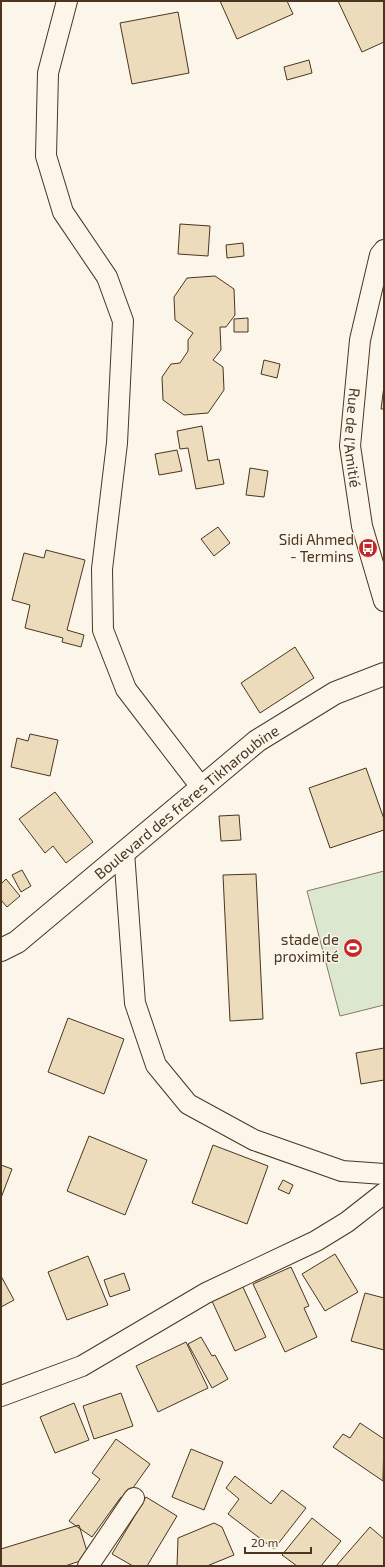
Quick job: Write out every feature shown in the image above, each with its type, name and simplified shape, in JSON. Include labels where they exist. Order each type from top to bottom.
[{"type":"street","points":[[67,1],[48,74],[46,156],[63,212],[107,277],[123,321],[117,443],[102,570],[103,630],[126,688],[201,787]]},
{"type":"street","name":"Rue de l'Amitié","points":[[384,250],[380,255],[360,340],[350,446],[362,526],[384,601]]},
{"type":"street","name":"Boulevard des frères Tikharoubine","points":[[1,950],[17,942],[257,741],[335,693],[384,674]]},
{"type":"street","points":[[124,852],[135,1003],[156,1066],[188,1104],[254,1140],[342,1171],[384,1174]]},
{"type":"street","points":[[1,1396],[82,1366],[206,1293],[316,1241],[347,1222],[384,1192]]},
{"type":"street","points":[[88,1566],[134,1498]]},
{"type":"green space","name":"stade de proximité","points":[[384,871],[384,1005],[340,1016],[307,891]]},
{"type":"building","points":[[220,1],[287,1],[293,14],[237,39]]},
{"type":"building","points":[[338,1],[384,1],[384,42],[362,52]]},
{"type":"building","points":[[178,12],[189,73],[132,84],[120,23]]},
{"type":"building","points":[[309,60],[312,73],[287,80],[284,67]]},
{"type":"building","points":[[180,224],[210,226],[208,256],[178,254]]},
{"type":"building","points":[[243,243],[244,256],[227,258],[226,245]]},
{"type":"building","points":[[215,276],[234,289],[235,315],[226,327],[220,327],[221,350],[213,360],[223,367],[224,390],[208,413],[184,415],[163,400],[162,377],[171,364],[180,363],[188,351],[188,340],[193,333],[175,320],[174,297],[187,278]]},
{"type":"building","points":[[248,318],[248,332],[234,332],[234,319]]},
{"type":"building","points":[[264,360],[280,364],[277,378],[261,374]]},
{"type":"building","points":[[384,386],[384,409],[381,409]]},
{"type":"building","points":[[202,426],[208,461],[219,459],[224,484],[196,489],[188,448],[180,449],[177,431]]},
{"type":"building","points":[[177,450],[182,471],[159,475],[155,454]]},
{"type":"building","points":[[250,468],[268,471],[264,497],[246,495]]},
{"type":"building","points":[[218,527],[230,543],[214,556],[201,539]]},
{"type":"building","points":[[46,550],[85,560],[67,630],[84,635],[81,647],[62,642],[63,638],[25,628],[30,605],[12,600],[24,553],[44,558]]},
{"type":"building","points":[[295,647],[314,678],[260,713],[241,683]]},
{"type":"building","points":[[30,734],[58,740],[50,776],[11,767],[17,738],[28,741]]},
{"type":"building","points":[[366,768],[384,819],[384,830],[330,848],[309,788]]},
{"type":"building","points":[[55,792],[93,842],[66,863],[53,846],[45,853],[19,819]]},
{"type":"building","points":[[239,815],[241,840],[221,841],[219,816]]},
{"type":"building","points":[[22,870],[31,886],[21,892],[12,875]]},
{"type":"building","points":[[256,874],[263,1019],[230,1021],[223,875]]},
{"type":"building","points":[[6,879],[20,896],[7,907],[1,900],[1,884]]},
{"type":"building","points":[[68,1018],[124,1039],[104,1094],[48,1072]]},
{"type":"building","points":[[384,1048],[384,1080],[361,1084],[356,1053]]},
{"type":"building","points":[[89,1136],[147,1160],[125,1215],[67,1191]]},
{"type":"building","points":[[213,1145],[268,1166],[247,1224],[192,1203]]},
{"type":"building","points":[[1,1165],[12,1169],[1,1198]]},
{"type":"building","points":[[283,1180],[293,1185],[289,1194],[278,1189]]},
{"type":"building","points":[[335,1254],[358,1292],[325,1311],[302,1274]]},
{"type":"building","points":[[88,1256],[108,1305],[67,1320],[48,1272]]},
{"type":"building","points":[[291,1267],[309,1306],[304,1308],[317,1337],[285,1352],[253,1284]]},
{"type":"building","points":[[124,1273],[130,1290],[110,1297],[104,1280]]},
{"type":"building","points":[[1,1276],[14,1300],[1,1307]]},
{"type":"building","points":[[242,1285],[266,1337],[235,1351],[211,1299]]},
{"type":"building","points":[[365,1293],[384,1298],[384,1350],[351,1341]]},
{"type":"building","points":[[201,1337],[212,1356],[215,1355],[228,1379],[212,1388],[188,1344]]},
{"type":"building","points":[[186,1342],[208,1388],[158,1412],[136,1366]]},
{"type":"building","points":[[121,1393],[133,1426],[94,1439],[83,1406]]},
{"type":"building","points":[[74,1403],[89,1440],[55,1453],[40,1417]]},
{"type":"building","points":[[360,1423],[384,1439],[383,1481],[333,1447],[343,1434],[350,1438]]},
{"type":"building","points":[[116,1439],[150,1464],[125,1499],[121,1497],[92,1537],[69,1521],[100,1479],[92,1473]]},
{"type":"building","points":[[191,1449],[223,1462],[204,1510],[172,1497]]},
{"type":"building","points":[[235,1476],[271,1504],[282,1490],[306,1508],[274,1549],[228,1514],[239,1499],[226,1488]]},
{"type":"building","points":[[146,1497],[177,1516],[147,1566],[133,1566],[112,1554]]},
{"type":"building","points":[[312,1518],[341,1541],[321,1566],[297,1566],[282,1555]]},
{"type":"building","points":[[214,1523],[222,1527],[234,1555],[207,1566],[177,1566],[178,1538]]},
{"type":"building","points":[[79,1525],[89,1558],[65,1566],[1,1566],[1,1549]]},
{"type":"building","points":[[370,1527],[384,1539],[384,1566],[336,1566]]},
{"type":"place","name":"Sidi Ahmed - Termins","points":[[368,548]]},
{"type":"place","name":"stade de proximité","points":[[353,948]]}]
